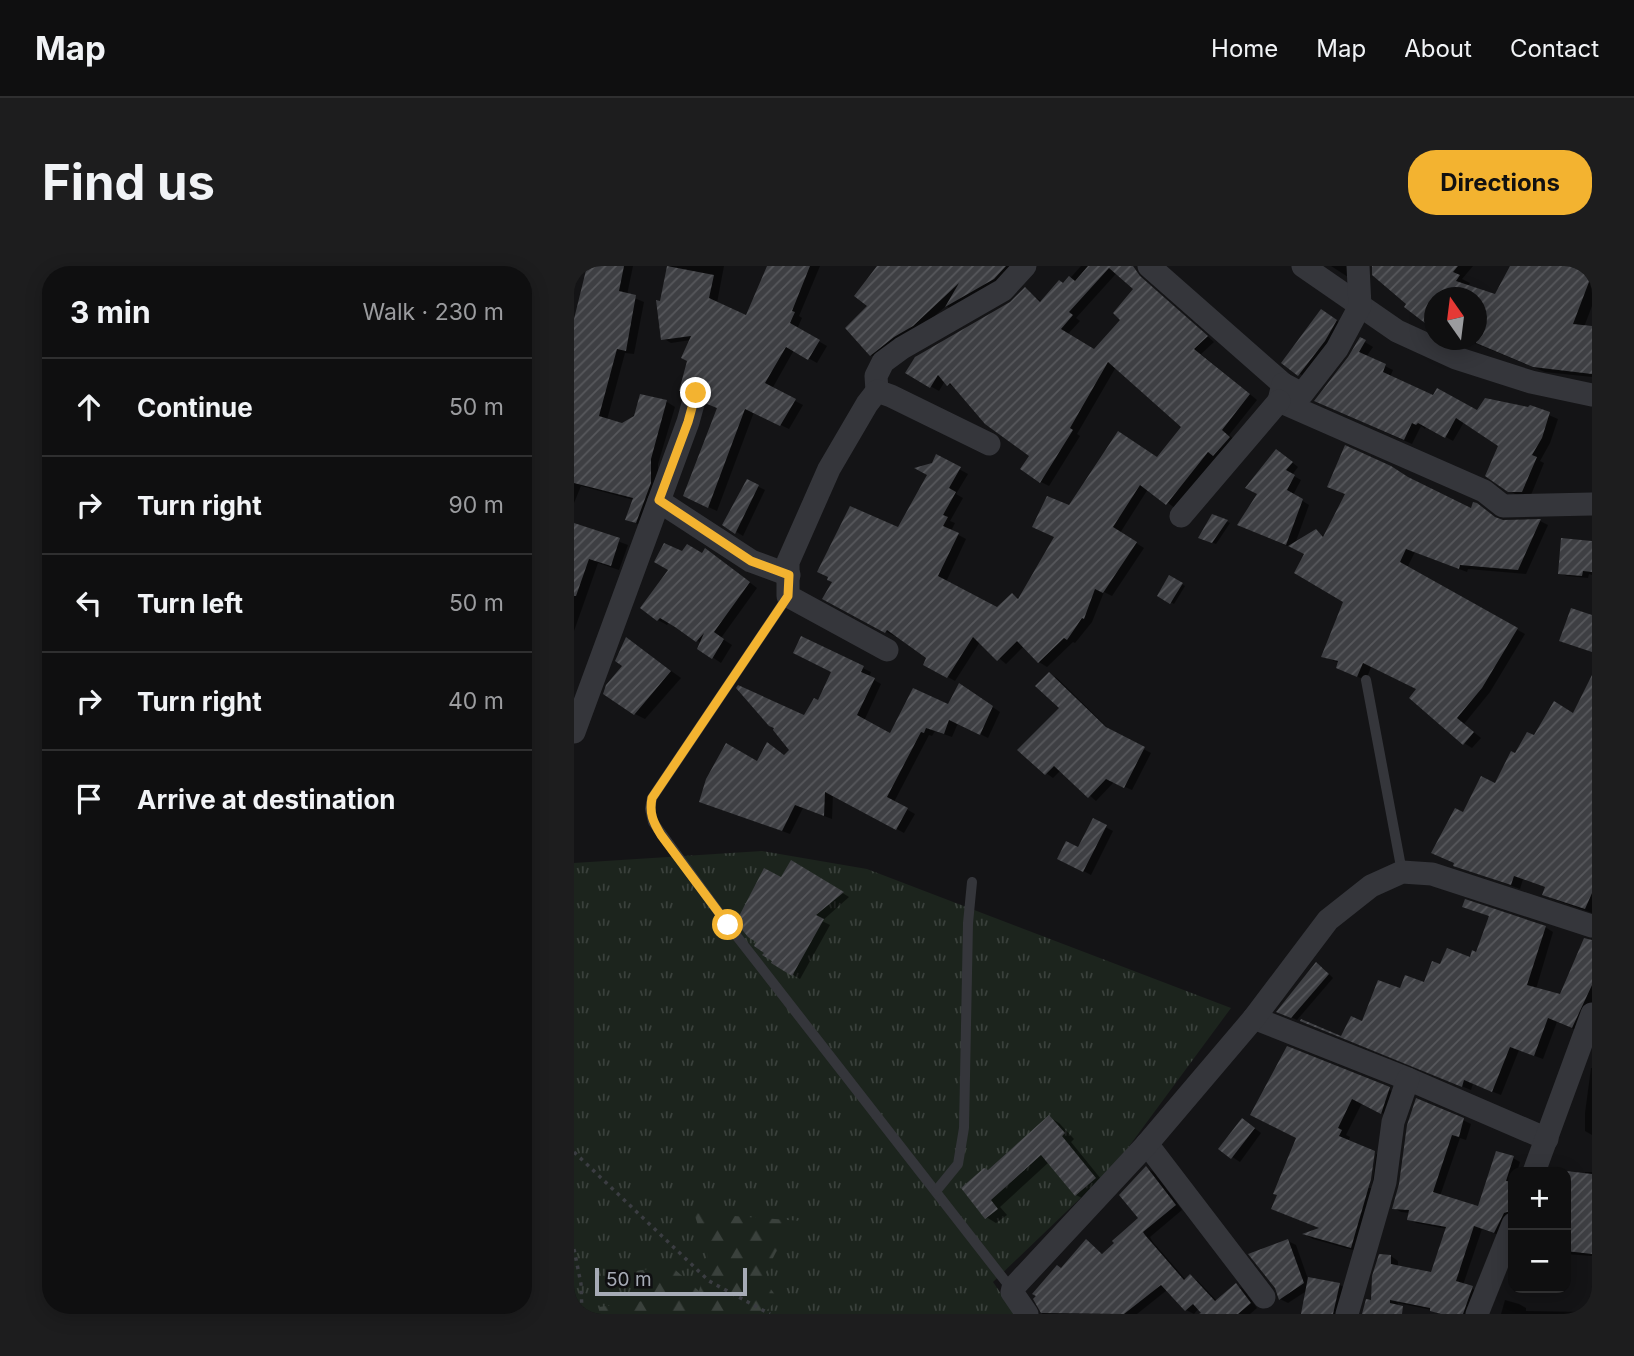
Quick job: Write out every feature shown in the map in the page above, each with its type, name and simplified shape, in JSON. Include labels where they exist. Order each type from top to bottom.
[{"type":"street","points":[[788,585],[788,562],[829,470],[877,391],[876,376],[883,362],[902,348],[1003,290],[1025,266]]},
{"type":"street","points":[[1149,266],[1281,392],[1484,491],[1503,506],[1592,504]]},
{"type":"street","points":[[1303,266],[1397,331],[1456,358],[1531,382],[1592,395]]},
{"type":"street","points":[[1281,392],[1302,394],[1337,349],[1360,306],[1358,266]]},
{"type":"street","points":[[877,391],[989,444]]},
{"type":"street","points":[[1181,516],[1281,392]]},
{"type":"street","points":[[574,732],[688,422],[696,393]]},
{"type":"street","points":[[659,500],[887,649]]},
{"type":"street","points":[[1027,1314],[1013,1291],[1147,1144],[1254,1018],[1328,920],[1371,886],[1402,872],[1432,874],[1592,926]]},
{"type":"street","points":[[1536,1167],[1592,1014]]},
{"type":"street","points":[[1254,1018],[1408,1079],[1547,1139]]},
{"type":"street","points":[[1347,1314],[1385,1182],[1393,1122],[1408,1079]]},
{"type":"street","points":[[1147,1144],[1264,1297]]},
{"type":"street","points":[[1477,1314],[1511,1230]]},
{"type":"lane","points":[[788,585],[652,798],[650,809],[653,822],[721,915],[1013,1291]]},
{"type":"lane","points":[[1366,680],[1402,872]]},
{"type":"lane","points":[[936,1191],[958,1164],[964,1128],[968,923],[972,882]]},
{"type":"path","points":[[574,1152],[709,1281],[770,1314]]},
{"type":"path","points":[[574,1249],[581,1284],[582,1314]]},
{"type":"green space","points":[[762,851],[867,869],[1231,1008],[1116,1164],[993,1282],[1015,1314],[574,1314],[574,863]]},
{"type":"green space","points":[[694,1213],[801,1221],[776,1252],[763,1278],[778,1299],[763,1314],[601,1314],[599,1307],[643,1301],[628,1272],[671,1266],[699,1291],[708,1256]]},
{"type":"building","points":[[587,266],[624,266],[619,291],[636,295],[626,351],[617,349],[599,416],[622,423],[634,416],[640,394],[667,400],[651,459],[651,483],[636,523],[625,520],[633,498],[574,483],[574,319]]},
{"type":"building","points":[[667,266],[714,275],[709,298],[746,315],[767,266],[810,266],[790,323],[820,340],[808,360],[786,347],[765,383],[796,399],[780,426],[745,409],[708,508],[683,496],[717,408],[707,404],[709,389],[700,380],[692,380],[679,391],[687,361],[681,358],[691,336],[661,340],[656,300],[660,301]]},
{"type":"building","points":[[877,266],[1006,266],[994,279],[945,307],[959,283],[913,326],[870,356],[845,328],[867,306],[854,296]]},
{"type":"building","points":[[1088,266],[1133,266],[1140,276],[1208,336],[1194,349],[1250,394],[1222,430],[1230,437],[1213,456],[1208,452],[1166,505],[1140,485],[1113,527],[1137,542],[1103,593],[1095,589],[1084,619],[1082,618],[1067,640],[1064,638],[1038,663],[1017,641],[997,661],[973,637],[947,678],[923,665],[926,658],[887,630],[885,633],[822,599],[832,582],[817,572],[850,506],[898,527],[927,475],[914,468],[932,463],[936,454],[961,467],[949,488],[956,492],[943,515],[948,517],[943,526],[959,533],[938,576],[997,607],[1012,593],[1018,599],[1054,537],[1032,527],[1047,496],[1069,505],[1118,431],[1157,457],[1181,427],[1108,362],[1070,428],[1073,430],[1040,483],[1020,469],[1029,456],[985,424],[950,383],[947,386],[938,375],[930,388],[905,373],[915,357],[1010,302],[1025,287],[1040,302],[1059,280],[1063,283],[1069,276],[1075,281]],"holes":[[[1109,268],[1133,289],[1113,313],[1120,320],[1094,349],[1061,329],[1073,315],[1069,312]]]},
{"type":"building","points":[[1372,266],[1458,266],[1453,272],[1460,275],[1456,281],[1474,287],[1424,287],[1424,322],[1404,307],[1406,304],[1372,275]]},
{"type":"building","points":[[1510,266],[1592,266],[1592,274],[1573,324],[1592,326],[1592,374],[1533,367],[1487,348],[1487,291],[1495,294]]},
{"type":"building","points":[[1321,309],[1337,320],[1325,341],[1298,376],[1281,363]]},
{"type":"building","points":[[1360,337],[1366,340],[1359,352],[1386,364],[1383,372],[1433,395],[1437,388],[1477,410],[1485,398],[1528,407],[1530,405],[1550,412],[1542,438],[1532,455],[1537,457],[1522,492],[1508,492],[1485,476],[1498,446],[1456,418],[1445,438],[1418,423],[1412,423],[1404,440],[1314,401]]},
{"type":"building","points":[[1345,445],[1471,508],[1473,502],[1477,503],[1503,520],[1541,519],[1518,570],[1460,565],[1459,569],[1406,549],[1400,562],[1518,628],[1482,688],[1457,718],[1474,732],[1463,745],[1409,698],[1416,689],[1363,663],[1357,677],[1336,668],[1338,661],[1321,657],[1343,602],[1294,573],[1304,554],[1288,546],[1316,529],[1323,537],[1345,494],[1327,487]]},
{"type":"building","points":[[1276,449],[1293,462],[1286,470],[1295,475],[1287,490],[1303,499],[1286,545],[1237,525],[1257,494],[1245,488]]},
{"type":"building","points":[[747,479],[759,485],[735,534],[722,525]]},
{"type":"building","points":[[1212,514],[1228,520],[1212,543],[1198,538]]},
{"type":"building","points":[[574,523],[620,538],[611,566],[589,559],[576,596],[574,596]]},
{"type":"building","points":[[1561,538],[1592,541],[1592,572],[1583,571],[1582,576],[1558,574]]},
{"type":"building","points":[[664,543],[682,551],[687,544],[702,553],[705,548],[750,582],[714,632],[724,639],[712,659],[697,649],[704,633],[696,642],[660,618],[657,621],[640,608],[668,570],[654,562]]},
{"type":"building","points":[[1169,575],[1183,583],[1170,604],[1157,596]]},
{"type":"building","points":[[1571,608],[1592,615],[1592,652],[1559,641]]},
{"type":"building","points":[[801,636],[864,666],[861,672],[875,678],[857,715],[890,733],[913,688],[948,704],[959,683],[993,706],[980,735],[949,720],[944,734],[926,728],[924,733],[921,732],[887,797],[908,808],[896,830],[825,792],[824,816],[795,805],[782,831],[699,802],[706,779],[726,743],[757,761],[767,742],[784,755],[789,750],[774,728],[769,726],[736,688],[738,685],[804,715],[814,698],[818,700],[831,672],[793,653]]},
{"type":"building","points":[[626,637],[671,671],[634,715],[603,694],[606,685],[622,666],[615,661]]},
{"type":"building","points":[[1049,672],[1106,727],[1145,747],[1124,788],[1106,779],[1088,798],[1054,766],[1045,775],[1017,750],[1059,708],[1035,686]]},
{"type":"building","points":[[1592,675],[1592,893],[1585,909],[1542,895],[1545,887],[1514,876],[1511,885],[1453,866],[1454,863],[1431,853],[1455,808],[1463,812],[1481,776],[1495,783],[1511,751],[1515,753],[1527,732],[1534,735],[1554,701],[1573,713]]},
{"type":"building","points":[[1093,818],[1107,825],[1083,872],[1057,859],[1066,841],[1078,847]]},
{"type":"building","points":[[791,860],[844,892],[816,915],[824,919],[792,976],[762,955],[764,953],[754,946],[756,942],[748,937],[736,922],[764,868],[781,877]]},
{"type":"building","points":[[1465,899],[1546,926],[1527,985],[1560,994],[1584,938],[1592,940],[1592,985],[1572,1028],[1548,1018],[1534,1056],[1510,1047],[1492,1092],[1464,1080],[1462,1087],[1300,1021],[1301,1019],[1341,1036],[1351,1016],[1362,1021],[1378,980],[1400,988],[1405,975],[1424,982],[1432,961],[1440,964],[1447,948],[1470,957],[1472,950],[1476,952],[1489,916],[1462,907]]},
{"type":"building","points":[[1316,962],[1329,974],[1291,1018],[1276,1012]]},
{"type":"building","points":[[1287,1046],[1390,1087],[1381,1114],[1352,1099],[1338,1128],[1342,1130],[1339,1136],[1375,1151],[1371,1179],[1351,1248],[1302,1234],[1319,1228],[1271,1209],[1277,1195],[1273,1194],[1296,1138],[1250,1115]]},
{"type":"building","points":[[1416,1098],[1464,1118],[1459,1137],[1452,1135],[1433,1192],[1478,1206],[1496,1151],[1514,1156],[1510,1167],[1508,1167],[1506,1181],[1508,1212],[1504,1213],[1494,1233],[1474,1226],[1456,1281],[1473,1286],[1463,1314],[1441,1314],[1430,1311],[1430,1308],[1390,1300],[1390,1303],[1403,1306],[1402,1314],[1362,1314],[1366,1299],[1371,1300],[1372,1276],[1379,1254],[1391,1255],[1391,1264],[1431,1272],[1446,1227],[1407,1220],[1409,1210],[1392,1209],[1399,1184],[1407,1125]]},
{"type":"building","points":[[1049,1115],[1065,1133],[1062,1136],[1096,1178],[1075,1196],[1041,1155],[991,1200],[998,1209],[985,1219],[961,1188],[984,1168],[988,1170]]},
{"type":"building","points":[[1242,1118],[1255,1128],[1231,1159],[1218,1149]]},
{"type":"building","points":[[1146,1166],[1176,1205],[1143,1232],[1145,1235],[1184,1280],[1190,1274],[1215,1301],[1236,1283],[1251,1303],[1238,1314],[1199,1314],[1201,1313],[1193,1304],[1185,1311],[1161,1285],[1124,1314],[1041,1313],[1033,1299],[1036,1296],[1032,1294],[1057,1265],[1061,1268],[1086,1239],[1102,1254],[1114,1243],[1112,1241],[1138,1218],[1119,1195]]},
{"type":"building","points":[[1571,1172],[1592,1174],[1592,1254],[1571,1252]]},
{"type":"building","points":[[1288,1239],[1304,1283],[1279,1300],[1275,1288],[1248,1254]]},
{"type":"building","points":[[1308,1277],[1340,1283],[1333,1314],[1301,1314]]},
{"type":"route","points":[[696,393],[659,500],[751,561],[789,575],[788,596],[652,798],[650,809],[653,822],[661,835],[728,925]]}]
